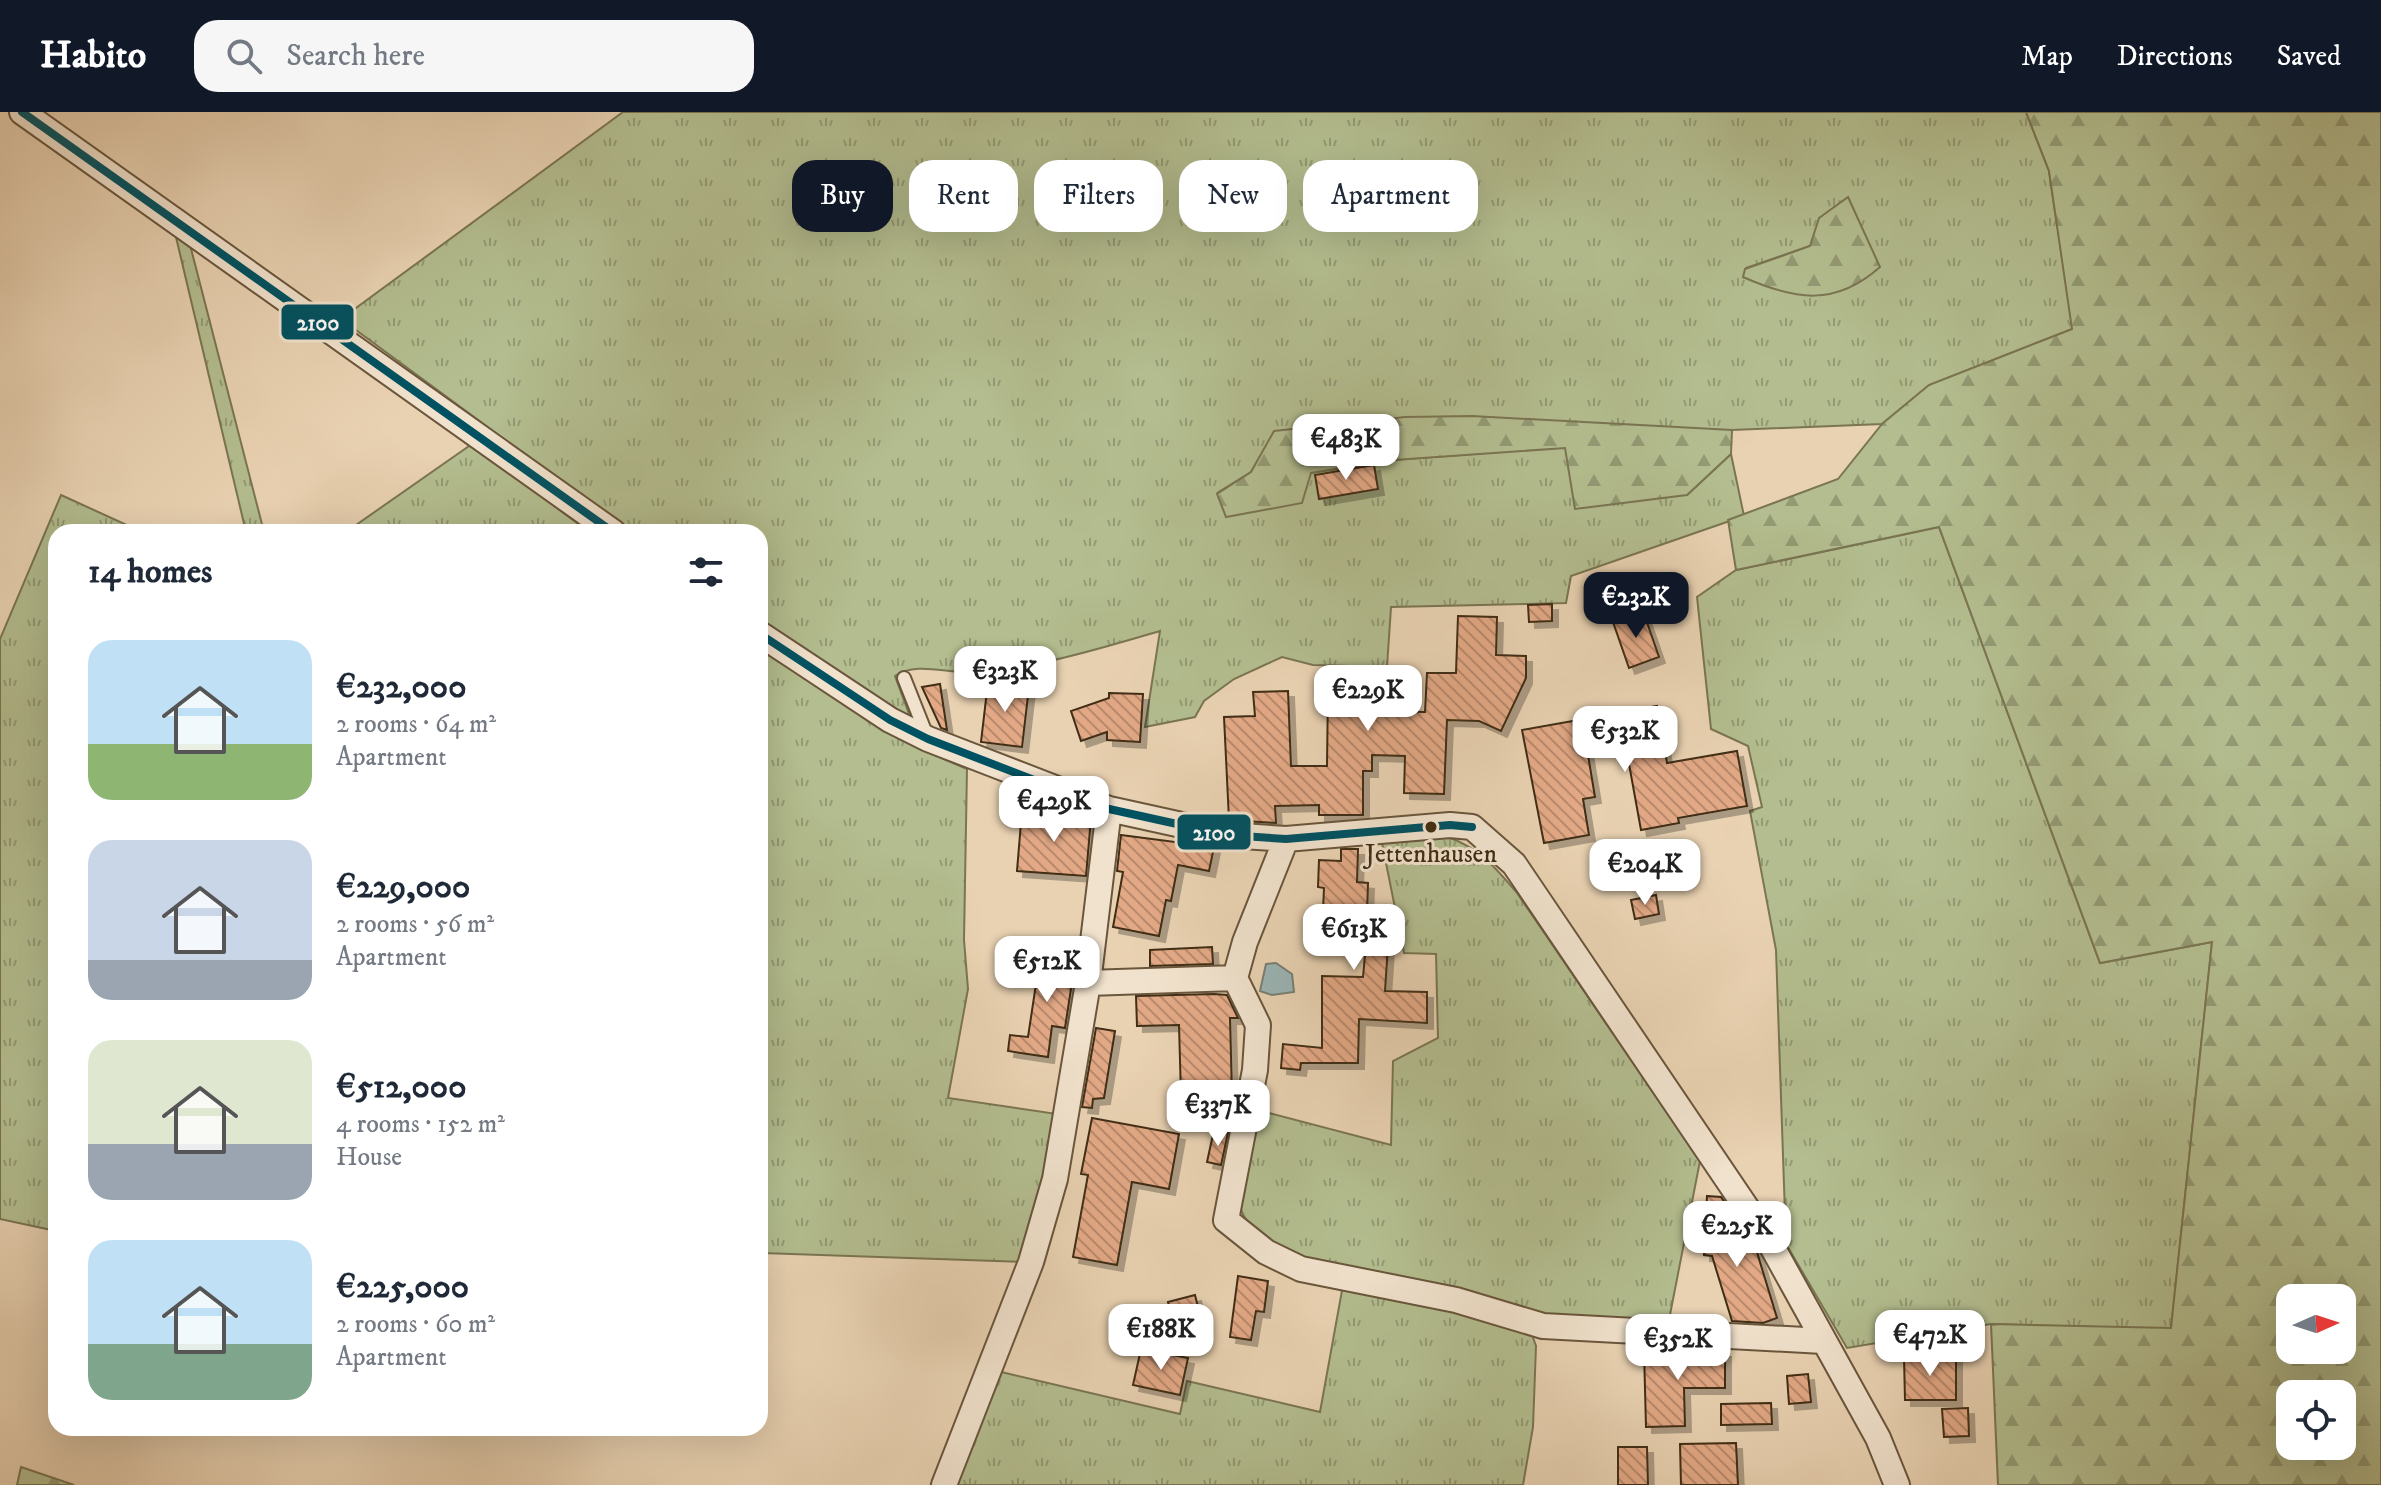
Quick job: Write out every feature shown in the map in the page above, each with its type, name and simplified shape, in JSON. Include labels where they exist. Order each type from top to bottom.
[{"type":"street","points":[[22,112],[602,524]]},
{"type":"street","points":[[768,639],[890,720],[928,739],[1109,809],[1227,835],[1286,839],[1450,825],[1472,827],[1514,864],[1769,1241],[1878,1438],[1897,1485]]},
{"type":"street","points":[[944,1485],[1031,1262],[1055,1179],[1088,983],[1109,809]]},
{"type":"street","points":[[1286,839],[1245,942],[1235,978],[1258,1025],[1255,1070],[1226,1220],[1266,1252],[1301,1269],[1456,1300],[1543,1326],[1823,1341]]},
{"type":"street","points":[[1088,983],[1235,978]]},
{"type":"lane","points":[[904,678],[928,739]]},
{"type":"green space","points":[[623,112],[2026,112],[2049,171],[2073,329],[1929,385],[1882,424],[1732,430],[1275,431],[1251,472],[1217,493],[1310,473],[1394,460],[1565,447],[1687,495],[1731,454],[1744,516],[1571,576],[1566,603],[1391,607],[1387,667],[1313,665],[1282,657],[1234,679],[1204,701],[1195,717],[1145,727],[1160,631],[1068,657],[997,670],[963,672],[913,669],[903,672],[895,676],[912,722],[768,632],[768,524],[619,524],[341,319]],"holes":[[[1810,246],[1744,277],[1746,268]]]},
{"type":"green space","points":[[2026,112],[2381,112],[2381,1485],[1998,1485],[1991,1324],[2171,1328],[2212,942],[2100,963],[1939,527],[1736,570],[1728,520],[1838,479],[1882,424],[1929,385],[2072,329],[2049,171]]},
{"type":"green space","points":[[1848,197],[1880,267],[1863,280],[1847,289],[1814,296],[1780,291],[1743,277],[1745,269],[1810,246],[1819,218]]},
{"type":"green space","points":[[175,233],[188,237],[262,524],[244,524]]},
{"type":"green space","points":[[1472,416],[1732,430],[1731,454],[1687,495],[1575,509],[1565,448],[1394,460],[1311,473],[1302,503],[1226,517],[1217,494],[1251,472],[1274,431],[1405,417]]},
{"type":"green space","points":[[472,444],[578,524],[357,524]]},
{"type":"green space","points":[[61,495],[124,524],[49,524]]},
{"type":"green space","points":[[48,526],[48,1229],[0,1219],[0,639]]},
{"type":"green space","points":[[1939,527],[2100,963],[2212,942],[2171,1329],[1991,1324],[1847,1348],[1786,1244],[1776,950],[1750,811],[1762,807],[1748,746],[1711,729],[1697,597],[1736,570]]},
{"type":"green space","points":[[768,655],[916,747],[967,769],[964,940],[968,989],[948,1098],[1057,1114],[1023,1262],[768,1253]]},
{"type":"green space","points":[[1448,837],[1478,853],[1517,893],[1700,1161],[1668,1325],[1549,1321],[1305,1262],[1276,1246],[1244,1217],[1239,1201],[1239,1184],[1254,1109],[1391,1145],[1393,1061],[1438,1038],[1436,954],[1404,953],[1382,843]]},
{"type":"green space","points":[[1343,1285],[1455,1307],[1532,1335],[1536,1346],[1533,1427],[1523,1485],[955,1485],[997,1371],[1180,1414],[1187,1381],[1320,1412]]},
{"type":"green space","points":[[21,1467],[74,1485],[17,1485]]},
{"type":"water","points":[[1276,963],[1292,974],[1294,992],[1272,995],[1260,991],[1266,964]]},
{"type":"building","points":[[1374,465],[1378,489],[1319,499],[1315,475]]},
{"type":"building","points":[[1552,604],[1552,621],[1529,622],[1528,605]]},
{"type":"building","points":[[1643,611],[1659,657],[1629,668],[1613,622]]},
{"type":"building","points":[[1458,616],[1497,617],[1496,655],[1526,656],[1526,678],[1501,731],[1479,721],[1447,720],[1444,794],[1404,793],[1405,756],[1372,755],[1372,771],[1363,771],[1363,815],[1319,815],[1319,805],[1275,806],[1276,823],[1229,820],[1224,717],[1255,716],[1253,692],[1288,691],[1291,766],[1327,766],[1328,688],[1340,688],[1341,675],[1373,675],[1373,711],[1425,712],[1427,673],[1456,673]]},
{"type":"building","points":[[988,682],[1029,687],[1022,747],[981,742]]},
{"type":"building","points":[[940,684],[947,730],[941,728],[922,687]]},
{"type":"building","points":[[1109,693],[1143,694],[1140,742],[1107,740],[1107,732],[1081,741],[1071,711],[1109,698]]},
{"type":"building","points":[[1657,706],[1667,763],[1737,751],[1747,806],[1678,818],[1679,823],[1641,830],[1625,742],[1587,749],[1595,797],[1583,799],[1589,835],[1544,843],[1522,730]]},
{"type":"building","points":[[1022,810],[1091,818],[1086,876],[1017,871]]},
{"type":"building","points":[[1121,835],[1214,847],[1209,871],[1178,865],[1171,901],[1166,900],[1159,936],[1113,927],[1123,872],[1117,871]]},
{"type":"building","points":[[1341,849],[1358,849],[1357,882],[1368,883],[1367,914],[1390,915],[1385,991],[1427,992],[1427,1023],[1359,1019],[1358,1063],[1301,1063],[1300,1070],[1281,1068],[1283,1044],[1322,1048],[1322,976],[1363,977],[1366,944],[1352,943],[1353,935],[1322,933],[1324,888],[1318,887],[1319,860],[1341,861]]},
{"type":"building","points":[[1656,895],[1659,914],[1635,919],[1631,900]]},
{"type":"building","points":[[1212,947],[1213,964],[1150,966],[1150,950]]},
{"type":"building","points":[[1041,951],[1076,956],[1065,1028],[1052,1026],[1048,1057],[1008,1051],[1010,1035],[1028,1037]]},
{"type":"building","points":[[1227,995],[1238,1018],[1230,1018],[1232,1095],[1181,1096],[1179,1025],[1137,1026],[1136,996]]},
{"type":"building","points":[[1096,1028],[1115,1031],[1104,1098],[1093,1099],[1092,1108],[1082,1107]]},
{"type":"building","points":[[1092,1118],[1179,1134],[1169,1189],[1132,1182],[1117,1265],[1073,1257],[1088,1175],[1081,1174]]},
{"type":"building","points":[[1214,1130],[1228,1133],[1221,1165],[1207,1162]]},
{"type":"building","points":[[1707,1196],[1721,1197],[1728,1207],[1726,1245],[1749,1238],[1756,1249],[1777,1318],[1763,1323],[1732,1321],[1712,1256],[1704,1255]]},
{"type":"building","points":[[1238,1276],[1268,1281],[1264,1312],[1256,1311],[1251,1340],[1230,1337]]},
{"type":"building","points":[[1195,1295],[1199,1311],[1172,1318],[1168,1302]]},
{"type":"building","points":[[1141,1349],[1188,1358],[1180,1395],[1133,1385]]},
{"type":"building","points":[[1644,1351],[1725,1351],[1725,1388],[1684,1388],[1685,1426],[1646,1427]]},
{"type":"building","points":[[1904,1357],[1956,1357],[1956,1400],[1905,1400]]},
{"type":"building","points":[[1808,1374],[1811,1402],[1789,1404],[1787,1376]]},
{"type":"building","points":[[1771,1403],[1772,1424],[1721,1425],[1721,1404]]},
{"type":"building","points":[[1968,1408],[1969,1436],[1944,1437],[1942,1409]]},
{"type":"building","points":[[1736,1443],[1738,1485],[1681,1485],[1680,1444]]},
{"type":"building","points":[[1618,1447],[1647,1447],[1648,1485],[1618,1485]]},
{"type":"transit line","name":"2100","points":[[22,112],[602,524]]},
{"type":"transit line","name":"2100","points":[[768,639],[890,720],[928,739],[1109,809],[1227,835],[1286,839],[1450,825],[1472,827]]},
{"type":"place","name":"Jettenhausen","points":[[1431,827]]}]
